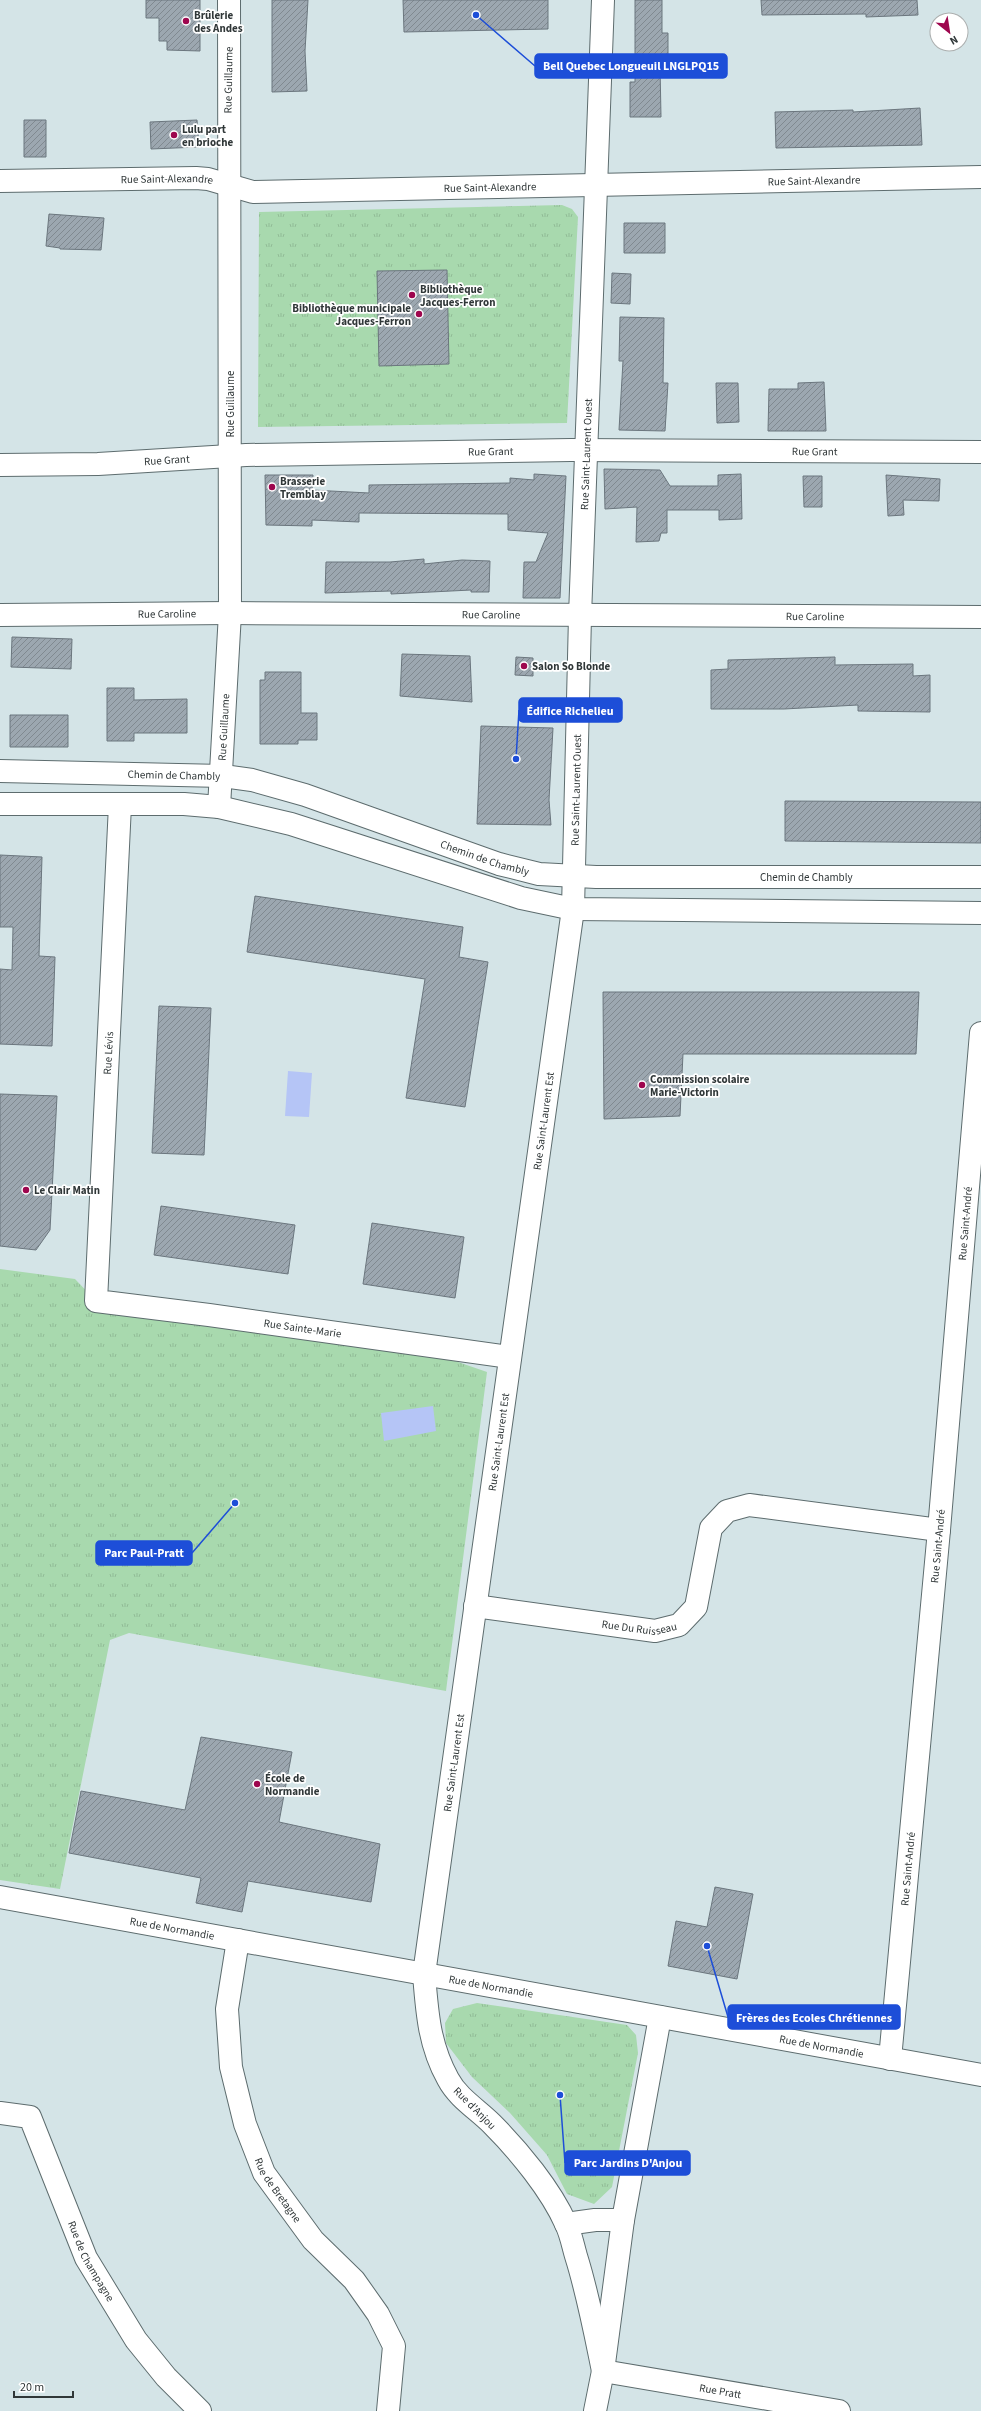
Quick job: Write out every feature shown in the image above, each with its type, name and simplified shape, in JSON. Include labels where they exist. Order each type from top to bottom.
[{"type":"street","name":"Rue Guillaume","points":[[219,807],[223,776],[222,749],[229,657],[230,613],[229,0]]},
{"type":"street","name":"Rue Saint-Laurent Ouest","points":[[572,909],[580,616],[603,0]]},
{"type":"street","name":"Rue Saint-Alexandre","points":[[0,181],[196,178],[254,192],[981,177]]},
{"type":"street","name":"Rue Grant","points":[[0,465],[98,464],[229,456],[587,451],[981,452]]},
{"type":"street","name":"Rue Caroline","points":[[0,615],[230,613],[981,617]]},
{"type":"street","name":"Chemin de Chambly","points":[[0,771],[223,776],[252,780],[305,795],[499,864],[539,874],[573,876],[981,877]]},
{"type":"street","points":[[0,804],[184,804],[219,807],[290,824],[521,898],[572,909],[981,914]]},
{"type":"street","name":"Rue Lévis","points":[[96,1301],[120,805]]},
{"type":"street","name":"Rue Saint-Laurent Est","points":[[424,1974],[572,909]]},
{"type":"street","name":"Rue Saint-André","points":[[890,2059],[939,1530],[981,1034]]},
{"type":"street","name":"Rue Sainte-Marie","points":[[96,1301],[215,1315],[510,1357]]},
{"type":"street","name":"Rue Du Ruisseau","points":[[475,1606],[655,1632],[679,1625],[696,1606],[711,1528],[727,1511],[749,1505],[939,1530]]},
{"type":"street","name":"Rue de Normandie","points":[[0,1897],[981,2075]]},
{"type":"street","name":"Rue de Bretagne","points":[[238,1940],[227,2008],[231,2067],[245,2124],[264,2174],[313,2240],[354,2280],[378,2314],[394,2346],[388,2411]]},
{"type":"street","name":"Rue d'Anjou","points":[[424,1974],[430,2036],[438,2059],[449,2081],[460,2096],[492,2124],[515,2149],[544,2188],[566,2224],[588,2294],[603,2371]]},
{"type":"street","name":"Rue d'Anjou","points":[[595,2411],[603,2371],[623,2220],[660,2017]]},
{"type":"street","name":"Rue de Champagne","points":[[0,2113],[30,2117],[86,2258],[136,2340],[166,2377],[200,2411]]},
{"type":"street","points":[[566,2224],[595,2220],[623,2220]]},
{"type":"street","name":"Rue Pratt","points":[[603,2371],[838,2411]]},
{"type":"green space","points":[[562,205],[572,209],[578,217],[567,423],[258,427],[259,212]]},
{"type":"green space","points":[[0,1269],[75,1279],[96,1301],[400,1342],[487,1372],[446,1691],[129,1633],[110,1640],[60,1889],[0,1880]]},
{"type":"green space","points":[[477,2003],[627,2025],[636,2035],[638,2053],[612,2187],[594,2204],[567,2194],[547,2155],[510,2113],[472,2077],[446,2043],[445,2023],[453,2009]]},
{"type":"water","points":[[288,1071],[312,1073],[309,1117],[285,1116]]},
{"type":"water","points":[[433,1406],[436,1431],[384,1441],[381,1413]]},
{"type":"building","points":[[146,0],[200,0],[200,51],[167,50],[167,41],[159,41],[159,18],[146,18]]},
{"type":"building","points":[[272,0],[308,0],[305,51],[307,91],[272,92]]},
{"type":"building","points":[[403,0],[548,0],[548,29],[404,32]]},
{"type":"building","points":[[635,0],[662,0],[662,33],[668,33],[668,66],[660,66],[661,117],[630,117],[630,82],[635,82]]},
{"type":"building","points":[[761,0],[917,0],[918,15],[866,17],[866,14],[762,15]]},
{"type":"building","points":[[920,108],[922,145],[776,148],[775,112],[853,110],[853,112]]},
{"type":"building","points":[[24,120],[46,120],[46,157],[24,157]]},
{"type":"building","name":"Lulu part en brioche","points":[[197,120],[199,147],[151,149],[150,122]]},
{"type":"building","points":[[49,214],[104,218],[101,250],[60,249],[46,246]]},
{"type":"building","points":[[624,223],[665,223],[665,253],[624,253]]},
{"type":"building","name":"Bibliothèque Jacques-Ferron","points":[[447,270],[449,364],[379,366],[377,271]]},
{"type":"building","points":[[612,273],[631,274],[630,304],[611,303]]},
{"type":"building","points":[[620,317],[664,318],[663,383],[668,383],[665,431],[619,430],[623,361],[619,361]]},
{"type":"building","points":[[824,382],[826,431],[768,431],[769,389],[798,389],[798,383]]},
{"type":"building","points":[[716,383],[738,383],[739,422],[717,423]]},
{"type":"building","points":[[604,469],[660,470],[670,486],[718,486],[718,475],[741,474],[742,519],[719,520],[719,510],[667,510],[667,533],[661,533],[659,541],[636,542],[637,507],[605,509]]},
{"type":"building","points":[[534,474],[566,476],[560,598],[523,598],[524,562],[536,562],[548,533],[508,530],[508,514],[359,513],[359,522],[312,520],[312,526],[266,525],[265,475],[313,475],[312,490],[369,493],[369,485],[510,483],[510,478],[534,480]]},
{"type":"building","points":[[886,475],[940,479],[939,501],[903,500],[904,515],[888,516]]},
{"type":"building","points":[[803,476],[822,476],[822,507],[804,507]]},
{"type":"building","points":[[424,559],[424,564],[462,560],[490,561],[489,592],[471,592],[471,590],[391,594],[391,591],[325,593],[326,562],[390,562]]},
{"type":"building","points":[[12,637],[72,639],[71,669],[11,667]]},
{"type":"building","points":[[402,654],[470,656],[472,702],[400,696]]},
{"type":"building","name":"Salon So Blonde","points":[[516,657],[533,658],[533,676],[515,675]]},
{"type":"building","points":[[835,657],[835,665],[913,664],[913,676],[930,675],[930,712],[858,711],[858,705],[784,709],[711,709],[711,670],[728,669],[728,660]]},
{"type":"building","points":[[265,672],[301,672],[301,713],[317,713],[317,740],[298,740],[298,744],[260,744],[260,680],[265,680]]},
{"type":"building","points":[[107,688],[134,688],[134,700],[187,699],[187,733],[134,733],[134,741],[107,741]]},
{"type":"building","points":[[10,715],[68,715],[68,747],[10,747]]},
{"type":"building","points":[[481,726],[553,728],[549,800],[551,825],[477,824]]},
{"type":"building","points":[[785,801],[981,802],[981,843],[785,841]]},
{"type":"building","points":[[0,855],[42,857],[39,956],[55,957],[52,1046],[0,1044],[0,969],[12,970],[13,927],[0,927]]},
{"type":"building","points":[[255,896],[463,927],[459,957],[488,962],[465,1107],[406,1098],[425,979],[247,952]]},
{"type":"building","name":"Commission scolaire Marie-Victorin","points":[[603,992],[919,992],[916,1054],[683,1054],[680,1116],[604,1119]]},
{"type":"building","points":[[159,1006],[211,1008],[204,1155],[152,1153]]},
{"type":"building","name":"Le Clair Matin","points":[[0,1094],[57,1096],[50,1230],[36,1250],[0,1246]]},
{"type":"building","points":[[161,1206],[295,1225],[288,1274],[154,1255]]},
{"type":"building","points":[[372,1223],[464,1237],[455,1298],[363,1284]]},
{"type":"building","points":[[201,1737],[292,1752],[279,1822],[380,1844],[371,1902],[248,1881],[242,1912],[196,1903],[201,1878],[69,1853],[81,1791],[185,1810]]},
{"type":"building","points":[[715,1887],[753,1894],[737,1979],[668,1966],[676,1921],[707,1927]]},
{"type":"place","name":"Bell Quebec Longueuil LNGLPQ15","points":[[476,15]]},
{"type":"place","name":"Brûlerie des Andes","points":[[186,21]]},
{"type":"place","name":"Lulu part en brioche","points":[[174,135]]},
{"type":"place","name":"Bibliothèque Jacques-Ferron","points":[[412,295]]},
{"type":"place","name":"Bibliothèque municipale Jacques-Ferron","points":[[419,314]]},
{"type":"place","name":"Brasserie Tremblay","points":[[272,487]]},
{"type":"place","name":"Salon So Blonde","points":[[524,666]]},
{"type":"place","name":"Édifice Richelieu","points":[[516,759]]},
{"type":"place","name":"Commission scolaire Marie-Victorin","points":[[642,1085]]},
{"type":"place","name":"Le Clair Matin","points":[[26,1190]]},
{"type":"place","name":"Parc Paul-Pratt","points":[[235,1503]]},
{"type":"place","name":"École de Normandie","points":[[257,1784]]},
{"type":"place","name":"Frères des Ecoles Chrétiennes","points":[[707,1946]]},
{"type":"place","name":"Parc Jardins D'Anjou","points":[[560,2095]]}]
